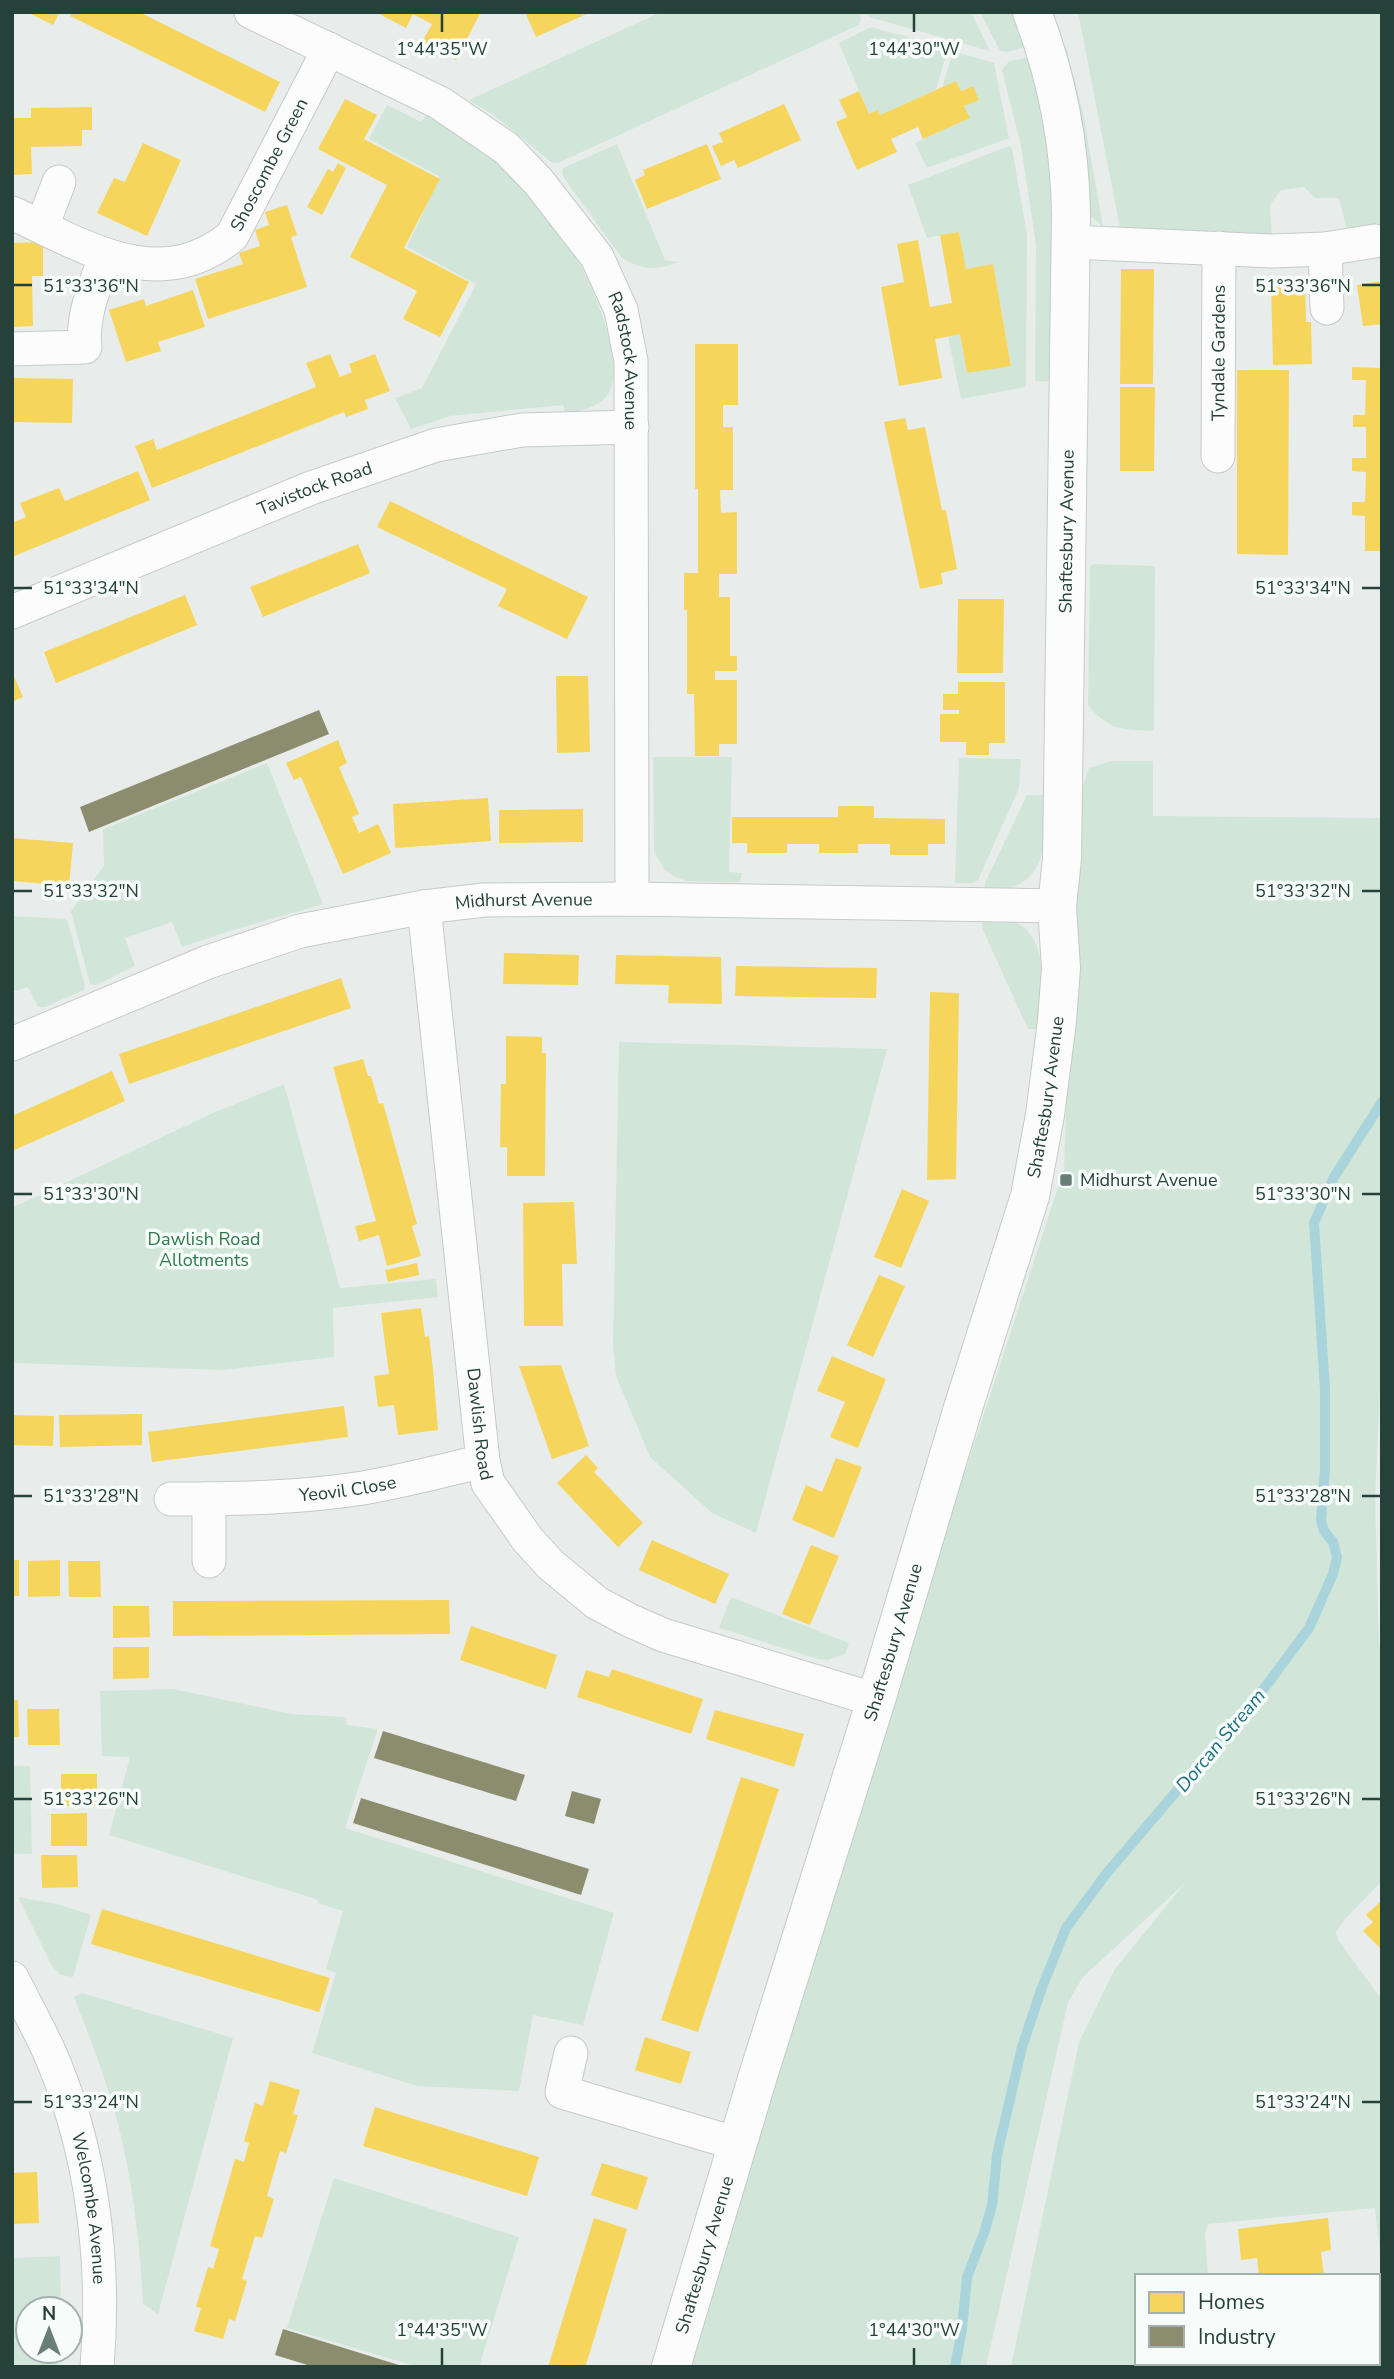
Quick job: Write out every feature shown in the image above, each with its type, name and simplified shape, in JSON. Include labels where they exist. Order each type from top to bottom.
[{"type":"street","name":"Radstock Avenue","points":[[251,12],[440,103],[506,148],[538,181],[597,257],[621,310],[631,361],[632,899]]},
{"type":"street","name":"Shaftesbury Avenue","points":[[671,2367],[956,1430],[1030,1196],[1043,1129],[1061,968],[1058,906],[1062,859],[1071,242],[1070,189],[1065,141],[1050,64],[1032,12]]},
{"type":"street","name":"Shoscombe Green","points":[[59,182],[27,219],[106,256],[141,264],[180,264],[205,256],[232,236],[328,49]]},
{"type":"street","points":[[1071,242],[1272,251],[1325,249],[1375,241]]},
{"type":"street","name":"Tyndale Gardens","points":[[1218,456],[1219,248]]},
{"type":"street","points":[[1325,249],[1326,308]]},
{"type":"street","points":[[12,349],[85,347],[88,316],[106,256]]},
{"type":"street","name":"Tavistock Road","points":[[12,612],[311,488],[436,445],[522,430],[632,426]]},
{"type":"street","name":"Midhurst Avenue","points":[[12,1044],[208,962],[300,931],[424,907],[484,900],[632,899],[1058,906]]},
{"type":"street","name":"Dawlish Road","points":[[424,907],[483,1461],[488,1483],[528,1540],[551,1565],[597,1602],[629,1620],[663,1635],[876,1700]]},
{"type":"street","name":"Yeovil Close","points":[[171,1499],[295,1495],[360,1488],[483,1461]]},
{"type":"street","points":[[209,1499],[209,1561]]},
{"type":"street","name":"Welcombe Avenue","points":[[12,1978],[49,2050],[84,2157],[96,2241],[100,2327],[97,2367]]},
{"type":"street","points":[[571,2053],[562,2092],[738,2144]]},
{"type":"green space","points":[[661,12],[858,12],[861,18],[859,25],[558,163],[551,162],[496,117],[469,100]]},
{"type":"green space","points":[[867,12],[971,12],[990,51],[869,17]]},
{"type":"green space","points":[[980,12],[1011,12],[1025,47],[1000,51]]},
{"type":"green space","points":[[1078,12],[1382,12],[1382,232],[1348,234],[1339,198],[1315,198],[1304,187],[1281,190],[1270,205],[1272,240],[1120,228]]},
{"type":"green space","points":[[871,27],[948,48],[936,90],[880,115],[878,111],[869,114],[839,43]]},
{"type":"green space","points":[[1066,47],[1083,113],[1103,227],[1088,214],[1059,48]]},
{"type":"green space","points":[[953,51],[994,63],[1009,138],[927,168],[915,143],[969,118],[964,106],[978,100],[972,86],[961,91],[942,88]]},
{"type":"green space","points":[[1031,57],[1052,170],[1053,382],[1035,381],[1036,245],[1021,146],[1002,70],[1009,61]]},
{"type":"green space","points":[[387,105],[421,122],[426,115],[482,151],[522,187],[559,231],[587,278],[607,330],[614,366],[613,382],[608,394],[600,402],[566,414],[563,405],[450,416],[411,429],[395,398],[422,388],[476,284],[407,247],[440,177],[369,139]]},
{"type":"green space","points":[[617,144],[665,260],[678,262],[650,268],[622,258],[564,178],[563,168]]},
{"type":"green space","points":[[1009,146],[1012,148],[1027,235],[1026,387],[961,399],[948,337],[960,334],[967,373],[1011,365],[993,265],[966,269],[959,232],[927,238],[908,185]]},
{"type":"green space","points":[[1093,564],[1155,566],[1154,731],[1133,730],[1109,724],[1088,705],[1090,567]]},
{"type":"green space","points":[[653,757],[732,757],[729,872],[742,873],[740,882],[687,881],[664,869],[654,851]]},
{"type":"green space","points":[[959,758],[1021,759],[1019,788],[978,880],[973,883],[955,883]]},
{"type":"green space","points":[[1111,761],[1153,761],[1153,816],[1382,818],[1382,1349],[1375,1496],[1379,1646],[1382,1646],[1382,1881],[1336,1932],[1338,1940],[1382,2000],[1382,2271],[1375,2208],[1208,2224],[1205,2234],[1208,2274],[1135,2274],[1135,2365],[1207,2367],[1011,2367],[1079,2042],[1115,1969],[1185,1883],[1083,1977],[1068,2002],[986,2367],[683,2367],[810,1946],[1064,1169],[1075,846],[1083,787],[1089,768]]},
{"type":"green space","points":[[267,763],[323,904],[182,947],[172,922],[125,938],[135,966],[96,985],[90,984],[71,911],[104,866],[103,829]]},
{"type":"green space","points":[[1027,795],[1047,795],[1045,831],[1039,861],[1032,874],[1021,883],[1006,889],[985,891],[985,883]]},
{"type":"green space","points":[[12,916],[65,919],[68,922],[84,990],[45,1007],[38,1007],[28,987],[12,992]]},
{"type":"green space","points":[[983,919],[1005,919],[1021,925],[1031,935],[1038,949],[1041,965],[1039,1029],[1028,1029],[982,928]]},
{"type":"green space","points":[[619,1042],[887,1049],[756,1533],[712,1513],[650,1457],[616,1376],[613,1345]]},
{"type":"green space","name":"Dawlish Road Allotments","points":[[284,1084],[340,1288],[436,1279],[438,1297],[333,1308],[334,1357],[223,1370],[12,1363],[12,1208],[213,1113]]},
{"type":"green space","points":[[731,1597],[849,1643],[845,1654],[828,1660],[818,1659],[719,1628]]},
{"type":"green space","points":[[173,1689],[292,1714],[346,1717],[347,1725],[378,1729],[345,1828],[614,1913],[583,2025],[533,2015],[519,2091],[417,2086],[312,2053],[336,1973],[326,1969],[343,1911],[320,1904],[316,1899],[109,1835],[130,1757],[102,1756],[100,1691]]},
{"type":"green space","points":[[12,1766],[30,1766],[32,1854],[12,1854]]},
{"type":"green space","points":[[18,1897],[57,1904],[91,1915],[73,1977],[61,1975],[52,1966]]},
{"type":"green space","points":[[82,1993],[233,2038],[158,2314],[143,2304],[138,2236],[128,2168],[109,2092],[74,1997]]},
{"type":"green space","points":[[334,2178],[519,2237],[479,2367],[418,2367],[287,2328]]},
{"type":"green space","points":[[60,2256],[61,2295],[14,2295],[14,2365],[57,2367],[12,2367],[12,2258]]},
{"type":"building: Homes","points":[[27,12],[60,12],[53,25]]},
{"type":"building: Homes","points":[[72,12],[139,12],[280,82],[265,112],[70,16]]},
{"type":"building: Homes","points":[[375,12],[481,12],[456,60],[422,42],[432,24],[413,14],[406,28]]},
{"type":"building: Homes","points":[[525,12],[591,12],[536,37]]},
{"type":"building: Homes","points":[[956,81],[961,91],[973,86],[979,100],[964,106],[970,118],[923,139],[918,127],[891,139],[897,152],[857,170],[836,122],[847,117],[839,100],[859,91],[869,114],[878,110],[880,115]]},
{"type":"building: Homes","points":[[345,99],[377,115],[364,139],[440,179],[404,248],[469,282],[440,337],[403,319],[417,291],[350,257],[387,185],[318,149]]},
{"type":"building: Homes","points":[[784,104],[801,140],[738,168],[734,160],[721,166],[712,146],[723,142],[719,133]]},
{"type":"building: Homes","points":[[92,107],[92,130],[82,130],[82,146],[31,147],[32,174],[12,175],[12,118],[31,118],[31,108]]},
{"type":"building: Homes","points":[[143,143],[181,160],[147,236],[97,213],[114,178],[125,182]]},
{"type":"building: Homes","points":[[707,144],[721,179],[647,209],[635,180],[645,175],[643,170]]},
{"type":"building: Homes","points":[[338,163],[346,168],[322,215],[307,207],[328,169],[333,172]]},
{"type":"building: Homes","points":[[287,205],[297,235],[291,237],[307,287],[208,319],[195,279],[243,264],[239,253],[260,246],[255,230],[269,225],[265,212]]},
{"type":"building: Homes","points":[[959,232],[966,269],[993,264],[1011,366],[967,373],[960,334],[935,339],[942,378],[899,386],[881,287],[904,282],[897,244],[918,240],[930,307],[952,303],[940,235]]},
{"type":"building: Homes","points":[[43,242],[43,276],[32,276],[33,326],[12,327],[12,243]]},
{"type":"building: Homes","points":[[1121,269],[1154,269],[1153,384],[1120,384]]},
{"type":"building: Homes","points":[[1382,281],[1382,324],[1363,326],[1357,285]]},
{"type":"building: Homes","points":[[1305,284],[1306,322],[1311,322],[1312,364],[1273,365],[1271,285]]},
{"type":"building: Homes","points":[[193,290],[205,327],[158,342],[161,351],[126,362],[109,310],[144,299],[146,306]]},
{"type":"building: Homes","points":[[695,344],[738,344],[738,405],[723,405],[723,427],[733,427],[733,490],[720,490],[721,513],[737,512],[737,574],[719,574],[719,597],[730,597],[730,656],[737,656],[737,671],[715,671],[715,680],[737,680],[737,744],[719,744],[719,756],[695,756],[694,694],[687,694],[684,573],[698,573]]},
{"type":"building: Homes","points":[[330,354],[340,377],[352,372],[349,364],[375,354],[390,391],[365,400],[368,409],[346,417],[344,412],[152,488],[135,446],[153,439],[157,450],[316,387],[306,363]]},
{"type":"building: Homes","points":[[1352,367],[1382,368],[1382,551],[1365,551],[1365,516],[1352,515],[1352,502],[1365,502],[1366,472],[1352,471],[1352,458],[1366,458],[1366,427],[1353,427],[1353,415],[1365,415],[1366,380],[1352,380]]},
{"type":"building: Homes","points":[[1237,370],[1289,370],[1288,555],[1237,554]]},
{"type":"building: Homes","points":[[12,378],[73,379],[72,423],[12,422]]},
{"type":"building: Homes","points":[[1120,387],[1155,387],[1154,471],[1120,471]]},
{"type":"building: Homes","points":[[905,418],[908,430],[925,427],[942,510],[946,510],[957,569],[941,573],[943,584],[920,589],[884,422]]},
{"type":"building: Homes","points":[[138,471],[150,500],[12,557],[12,523],[26,517],[20,503],[59,488],[65,501]]},
{"type":"building: Homes","points":[[390,501],[588,597],[567,639],[498,606],[507,589],[377,527]]},
{"type":"building: Homes","points":[[358,544],[370,573],[263,617],[250,587]]},
{"type":"building: Homes","points":[[185,595],[197,625],[56,683],[44,652]]},
{"type":"building: Homes","points":[[958,599],[1004,599],[1003,673],[957,673]]},
{"type":"building: Homes","points":[[12,672],[23,697],[12,702]]},
{"type":"building: Homes","points":[[556,676],[588,676],[590,752],[557,753]]},
{"type":"building: Homes","points":[[958,682],[1005,682],[1005,743],[989,743],[989,755],[966,755],[966,742],[940,742],[940,714],[959,714],[959,710],[943,710],[943,694],[958,694]]},
{"type":"building: Homes","points":[[338,740],[347,763],[339,767],[359,814],[352,817],[359,833],[378,824],[391,853],[343,874],[301,777],[294,780],[286,763]]},
{"type":"building: Homes","points":[[488,798],[491,841],[395,848],[393,804]]},
{"type":"building: Homes","points":[[838,806],[874,806],[874,818],[945,819],[945,844],[928,844],[928,855],[890,855],[890,844],[858,844],[858,853],[819,853],[819,844],[787,844],[787,853],[747,853],[747,843],[732,843],[732,817],[838,817]]},
{"type":"building: Homes","points":[[583,809],[583,842],[499,843],[499,810]]},
{"type":"building: Homes","points":[[12,838],[73,843],[69,886],[12,881]]},
{"type":"building: Homes","points":[[504,953],[579,955],[578,985],[503,984]]},
{"type":"building: Homes","points":[[616,955],[721,957],[722,1004],[668,1003],[669,985],[615,984]]},
{"type":"building: Homes","points":[[736,966],[877,968],[876,998],[735,996]]},
{"type":"building: Homes","points":[[341,978],[351,1008],[129,1084],[119,1054]]},
{"type":"building: Homes","points":[[930,992],[959,993],[956,1179],[927,1180]]},
{"type":"building: Homes","points":[[506,1036],[542,1037],[542,1053],[546,1053],[545,1176],[507,1176],[507,1147],[500,1147],[501,1084],[506,1084]]},
{"type":"building: Homes","points":[[363,1059],[379,1104],[383,1103],[417,1224],[412,1226],[421,1256],[387,1266],[379,1235],[359,1241],[355,1226],[376,1221],[333,1067]]},
{"type":"building: Homes","points":[[112,1071],[125,1101],[12,1151],[12,1116]]},
{"type":"building: Homes","points":[[902,1189],[929,1201],[901,1268],[874,1257]]},
{"type":"building: Homes","points":[[574,1202],[577,1264],[562,1264],[563,1326],[524,1326],[523,1203]]},
{"type":"building: Homes","points":[[417,1263],[419,1275],[388,1282],[385,1270]]},
{"type":"building: Homes","points":[[879,1275],[905,1286],[873,1357],[847,1345]]},
{"type":"building: Homes","points":[[421,1308],[425,1337],[429,1336],[438,1430],[398,1435],[394,1405],[378,1407],[374,1376],[389,1374],[381,1313]]},
{"type":"building: Homes","points":[[832,1356],[886,1379],[858,1448],[830,1437],[845,1402],[817,1391]]},
{"type":"building: Homes","points":[[561,1365],[589,1446],[552,1459],[519,1366]]},
{"type":"building: Homes","points":[[344,1406],[348,1437],[152,1462],[148,1432]]},
{"type":"building: Homes","points":[[142,1414],[142,1445],[60,1447],[59,1415]]},
{"type":"building: Homes","points":[[12,1415],[54,1416],[53,1446],[12,1445]]},
{"type":"building: Homes","points":[[586,1455],[598,1468],[594,1472],[643,1523],[618,1547],[557,1483]]},
{"type":"building: Homes","points":[[836,1458],[862,1467],[834,1538],[792,1520],[806,1485],[822,1492]]},
{"type":"building: Homes","points":[[652,1540],[729,1574],[715,1604],[639,1570]]},
{"type":"building: Homes","points":[[811,1545],[839,1556],[810,1625],[782,1614]]},
{"type":"building: Homes","points":[[12,1560],[19,1560],[19,1596],[12,1596]]},
{"type":"building: Homes","points":[[60,1560],[60,1596],[28,1597],[28,1561]]},
{"type":"building: Homes","points":[[68,1561],[100,1561],[101,1597],[69,1597]]},
{"type":"building: Homes","points":[[449,1600],[450,1634],[173,1636],[173,1601]]},
{"type":"building: Homes","points":[[113,1606],[149,1606],[150,1637],[113,1638]]},
{"type":"building: Homes","points":[[471,1626],[557,1655],[546,1689],[460,1660]]},
{"type":"building: Homes","points":[[113,1647],[149,1647],[149,1678],[113,1679]]},
{"type":"building: Homes","points":[[612,1669],[703,1699],[691,1734],[577,1697],[586,1670],[609,1677]]},
{"type":"building: Homes","points":[[12,1700],[18,1700],[19,1737],[12,1737]]},
{"type":"building: Homes","points":[[27,1709],[59,1709],[60,1745],[28,1745]]},
{"type":"building: Homes","points":[[715,1710],[804,1734],[794,1767],[706,1739]]},
{"type":"building: Homes","points":[[61,1774],[97,1774],[97,1806],[61,1806]]},
{"type":"building: Homes","points":[[741,1777],[779,1789],[698,2032],[661,2020]]},
{"type":"building: Homes","points":[[87,1813],[87,1846],[51,1846],[51,1814]]},
{"type":"building: Homes","points":[[41,1855],[77,1855],[78,1887],[42,1888]]},
{"type":"building: Homes","points":[[1382,1900],[1382,1950],[1363,1931],[1373,1922],[1366,1915]]},
{"type":"building: Homes","points":[[102,1909],[330,1978],[319,2012],[91,1944]]},
{"type":"building: Homes","points":[[645,2037],[691,2052],[681,2084],[635,2070]]},
{"type":"building: Homes","points":[[270,2081],[300,2090],[293,2114],[298,2115],[286,2153],[280,2151],[267,2196],[274,2199],[262,2238],[255,2236],[242,2279],[247,2281],[235,2321],[229,2319],[223,2339],[194,2331],[201,2308],[196,2307],[208,2267],[213,2269],[219,2249],[210,2246],[235,2159],[244,2162],[249,2143],[244,2141],[255,2103],[263,2106]]},
{"type":"building: Homes","points":[[375,2107],[539,2157],[527,2196],[363,2146]]},
{"type":"building: Homes","points":[[602,2163],[648,2177],[637,2210],[591,2195]]},
{"type":"building: Homes","points":[[37,2172],[39,2223],[12,2224],[12,2173]]},
{"type":"building: Homes","points":[[594,2218],[627,2229],[590,2352],[585,2367],[548,2367]]},
{"type":"building: Homes","points":[[1328,2218],[1331,2250],[1321,2252],[1324,2274],[1259,2274],[1257,2258],[1241,2260],[1238,2229]]},
{"type":"building: Industry","points":[[319,710],[329,734],[89,832],[80,807]]},
{"type":"building: Industry","points":[[383,1731],[525,1775],[516,1801],[374,1758]]},
{"type":"building: Industry","points":[[572,1791],[601,1799],[594,1824],[565,1816]]},
{"type":"building: Industry","points":[[361,1798],[589,1869],[581,1895],[353,1823]]},
{"type":"building: Industry","points":[[283,2329],[402,2367],[314,2367],[275,2355]]},
{"type":"waterway","name":"Dorcan Stream","points":[[955,2367],[967,2277],[992,2206],[997,2155],[1022,2047],[1066,1928],[1106,1874],[1266,1686],[1309,1628],[1333,1574],[1337,1557],[1333,1542],[1324,1531],[1321,1520],[1325,1470],[1325,1389],[1314,1223],[1334,1177],[1382,1102]]},
{"type":"place","name":"Midhurst Avenue","points":[[1066,1180]]}]
